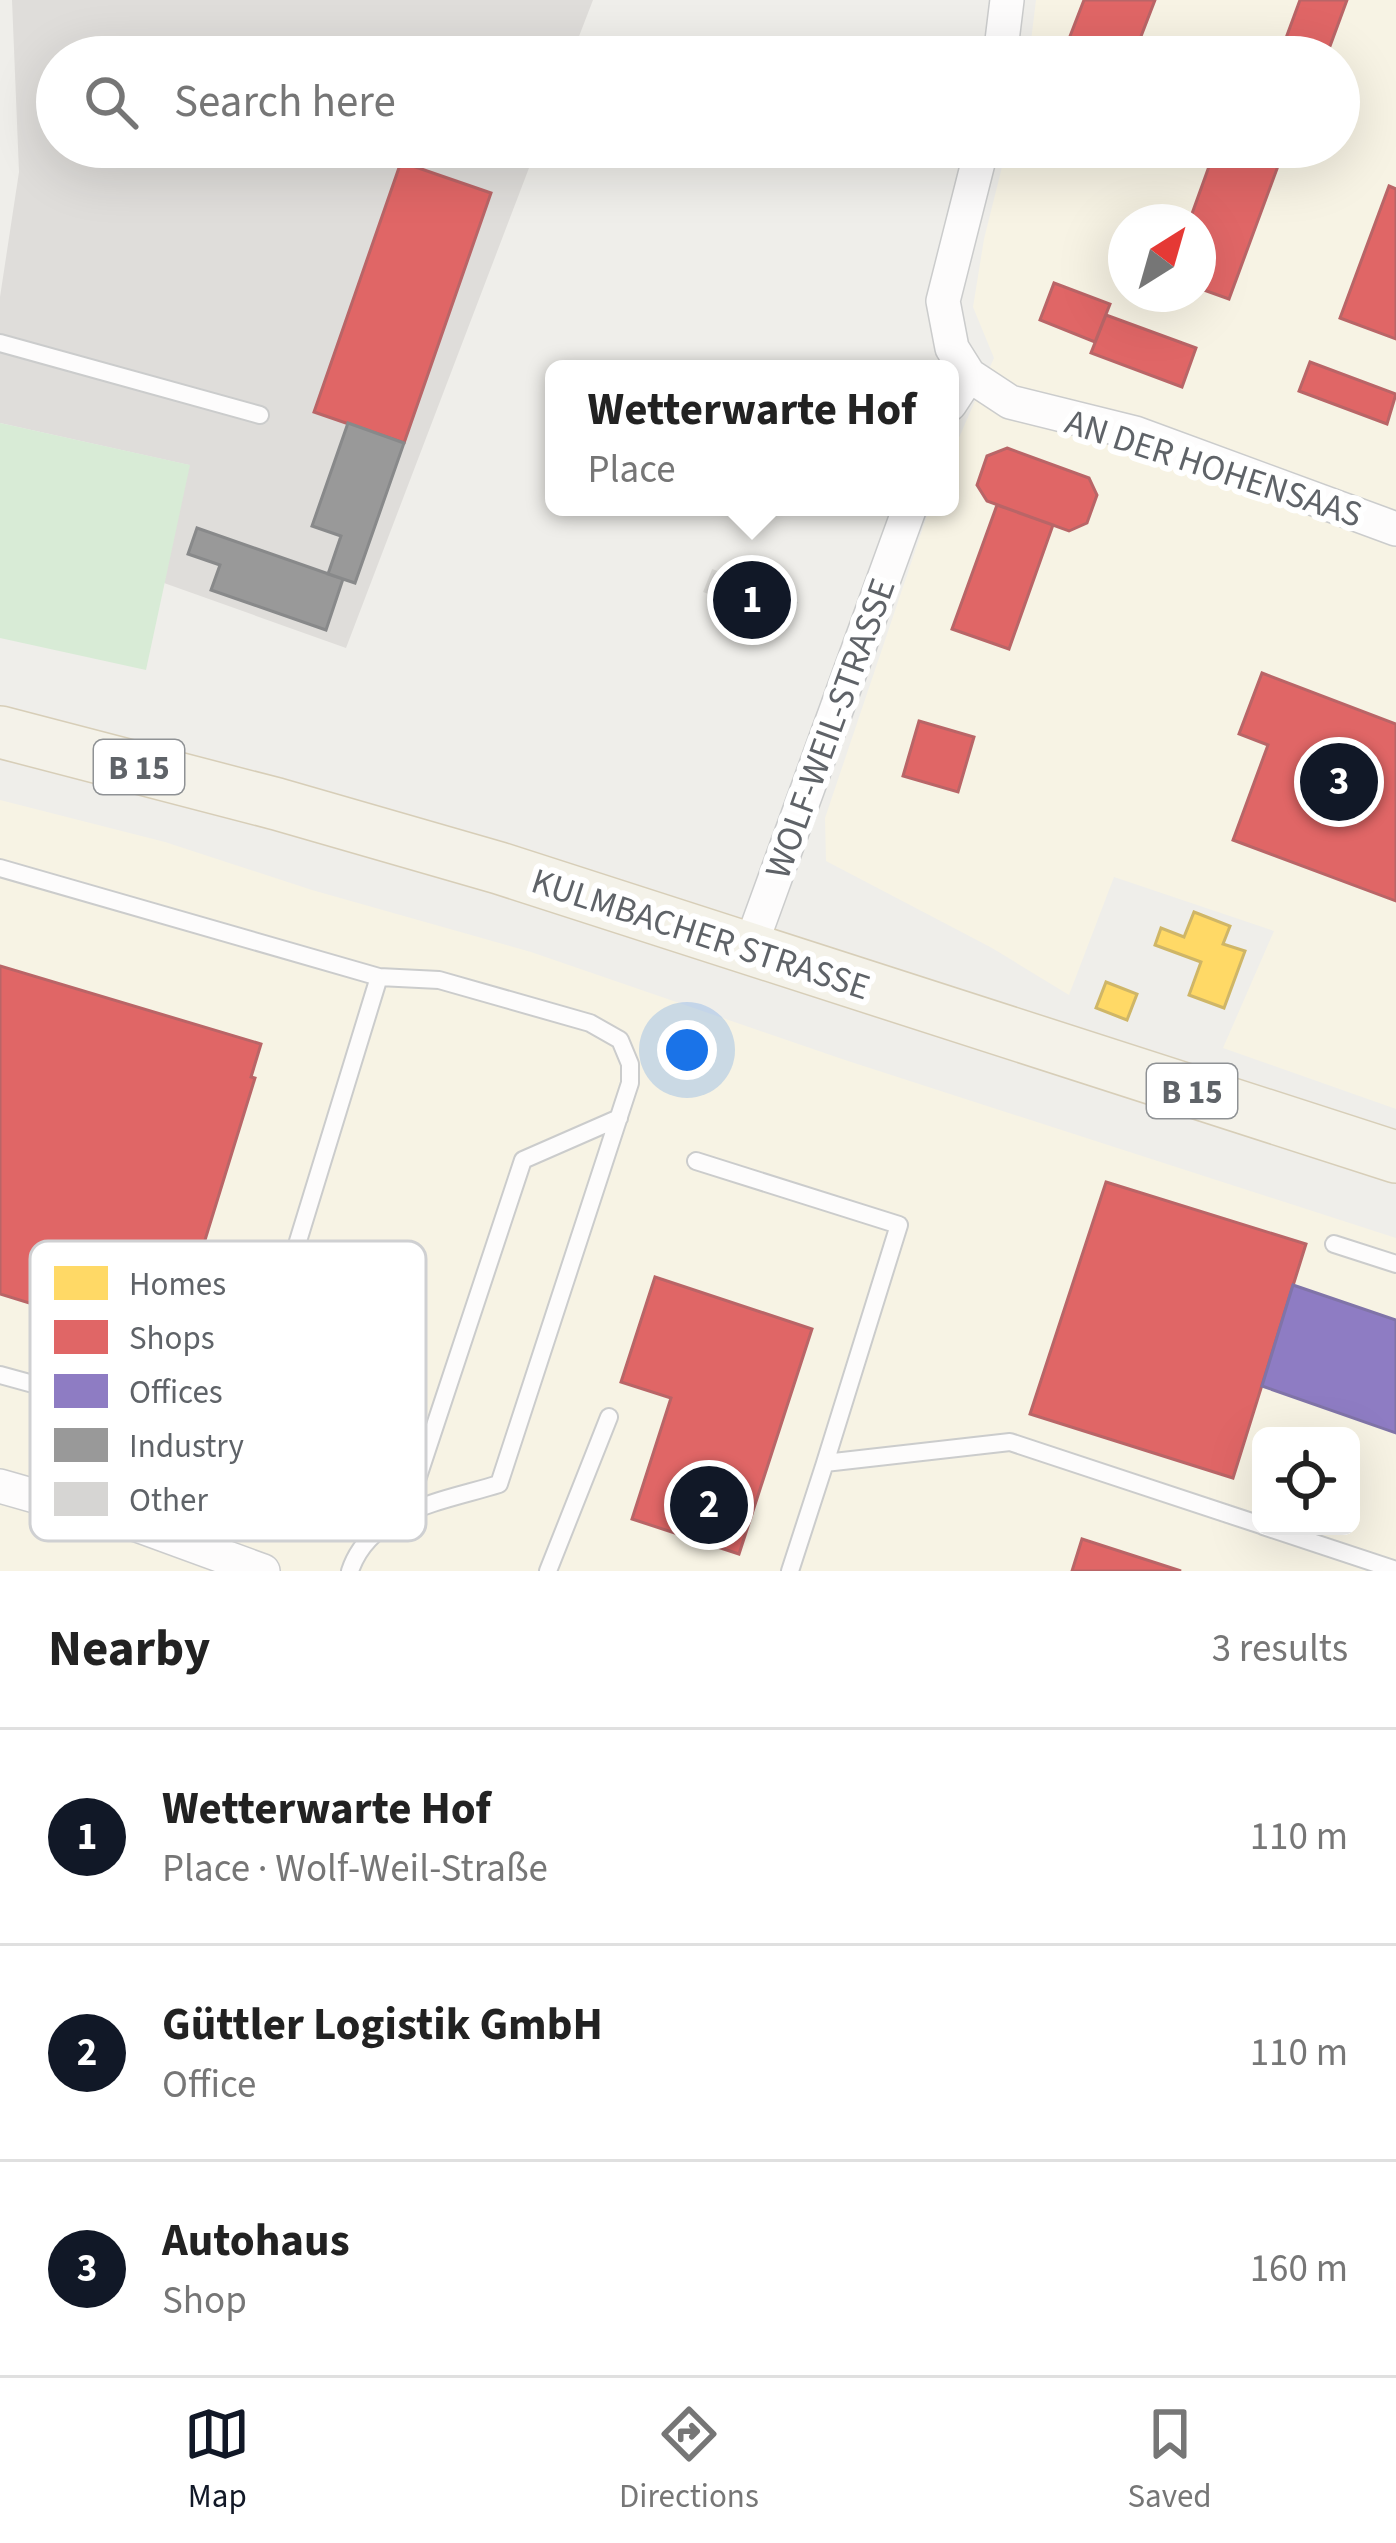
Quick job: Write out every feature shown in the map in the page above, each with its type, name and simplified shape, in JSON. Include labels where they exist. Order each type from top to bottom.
[{"type":"main road","name":"KULMBACHER STRASSE","points":[[0,732],[432,848],[1396,1157]]},
{"type":"street","points":[[1003,36],[1007,0]]},
{"type":"street","points":[[959,389],[968,374],[952,348],[944,301],[977,168]]},
{"type":"street","name":"AN DER HOHENSAAS","points":[[968,374],[1010,403],[1135,433],[1396,529]]},
{"type":"street","name":"WOLF-WEIL-STRASSE","points":[[749,950],[907,516]]},
{"type":"street","points":[[0,1486],[30,1495]]},
{"type":"street","points":[[181,1541],[263,1571]]},
{"type":"lane","points":[[0,343],[260,415]]},
{"type":"lane","points":[[0,868],[379,977],[439,980],[590,1023],[620,1040],[630,1064],[631,1083],[499,1484],[426,1508]]},
{"type":"lane","points":[[298,1241],[379,977]]},
{"type":"lane","points":[[426,1453],[523,1160],[619,1118]]},
{"type":"lane","points":[[696,1161],[899,1226],[790,1571]]},
{"type":"lane","points":[[1334,1244],[1396,1264]]},
{"type":"lane","points":[[0,1375],[30,1383]]},
{"type":"lane","points":[[553,1570],[609,1417]]},
{"type":"lane","points":[[825,1463],[1010,1442],[1252,1523]]},
{"type":"lane","points":[[1289,1535],[1396,1570]]},
{"type":"lane","points":[[350,1571],[367,1541]]},
{"type":"shaded area","points":[[12,0],[593,0],[579,36],[36,36],[36,168],[529,168],[346,648],[164,583],[189,465],[0,423],[0,297],[19,172]]},
{"type":"shaded area","points":[[1036,0],[1396,0],[1396,1109],[1223,1048],[1274,931],[1114,877],[1069,995],[992,948],[826,861],[825,818],[927,516],[959,516],[959,438],[994,358],[973,307],[1002,168],[1360,168],[1360,36],[1032,36]]},
{"type":"shaded area","points":[[0,800],[165,842],[312,890],[531,952],[845,1060],[1396,1238],[1396,1571],[0,1571]]},
{"type":"green space","points":[[0,423],[190,465],[146,670],[0,638]]},
{"type":"building: Homes","points":[[1194,912],[1230,926],[1223,944],[1245,951],[1224,1008],[1189,995],[1201,962],[1155,945],[1161,928],[1184,937]]},
{"type":"building: Homes","points":[[1106,982],[1137,994],[1127,1020],[1096,1008]]},
{"type":"building: Shops","points":[[1084,0],[1155,0],[1141,36],[1070,36]]},
{"type":"building: Shops","points":[[1300,0],[1347,0],[1334,36],[1287,36]]},
{"type":"building: Shops","points":[[399,168],[418,168],[491,193],[404,443],[314,412]]},
{"type":"building: Shops","points":[[1208,168],[1277,168],[1229,299],[1216,294],[1216,204],[1195,204]]},
{"type":"building: Shops","points":[[1389,186],[1396,189],[1396,339],[1340,318]]},
{"type":"building: Shops","points":[[1054,283],[1108,303],[1095,342],[1040,320]]},
{"type":"building: Shops","points":[[1106,315],[1196,348],[1182,387],[1091,353]]},
{"type":"building: Shops","points":[[1310,362],[1396,394],[1387,424],[1299,391]]},
{"type":"building: Shops","points":[[1007,448],[1089,478],[1097,495],[1087,523],[1069,531],[987,501],[977,485],[987,456]]},
{"type":"building: Shops","points":[[997,505],[1053,525],[1009,649],[952,629]]},
{"type":"building: Shops","points":[[1262,673],[1396,724],[1396,901],[1233,840],[1268,745],[1239,734]]},
{"type":"building: Shops","points":[[919,721],[974,737],[958,792],[903,776]]},
{"type":"building: Shops","points":[[0,966],[261,1044],[205,1241],[30,1241],[30,1303],[0,1294]]},
{"type":"building: Shops","points":[[1106,1182],[1306,1244],[1233,1478],[1030,1414]]},
{"type":"building: Shops","points":[[655,1277],[812,1329],[739,1554],[632,1519],[671,1398],[621,1382]]},
{"type":"building: Shops","points":[[1082,1539],[1181,1571],[1072,1571]]},
{"type":"building: Offices","points":[[1293,1285],[1396,1320],[1396,1433],[1262,1386]]},
{"type":"building: Industry","points":[[348,423],[404,443],[355,583],[328,574],[341,536],[312,526]]},
{"type":"building: Industry","points":[[197,528],[343,579],[326,630],[211,590],[220,565],[188,554]]},
{"type":"building: Other","points":[[730,567],[786,590],[783,598],[796,603],[788,621],[778,617],[773,630],[712,606],[716,595],[705,591],[713,571],[726,576]]},
{"type":"place","name":"Wetterwarte Hof","points":[[752,600]]},
{"type":"place","name":"Autohaus","points":[[1339,782]]},
{"type":"place","name":"Güttler Logistik GmbH","points":[[709,1505]]}]
